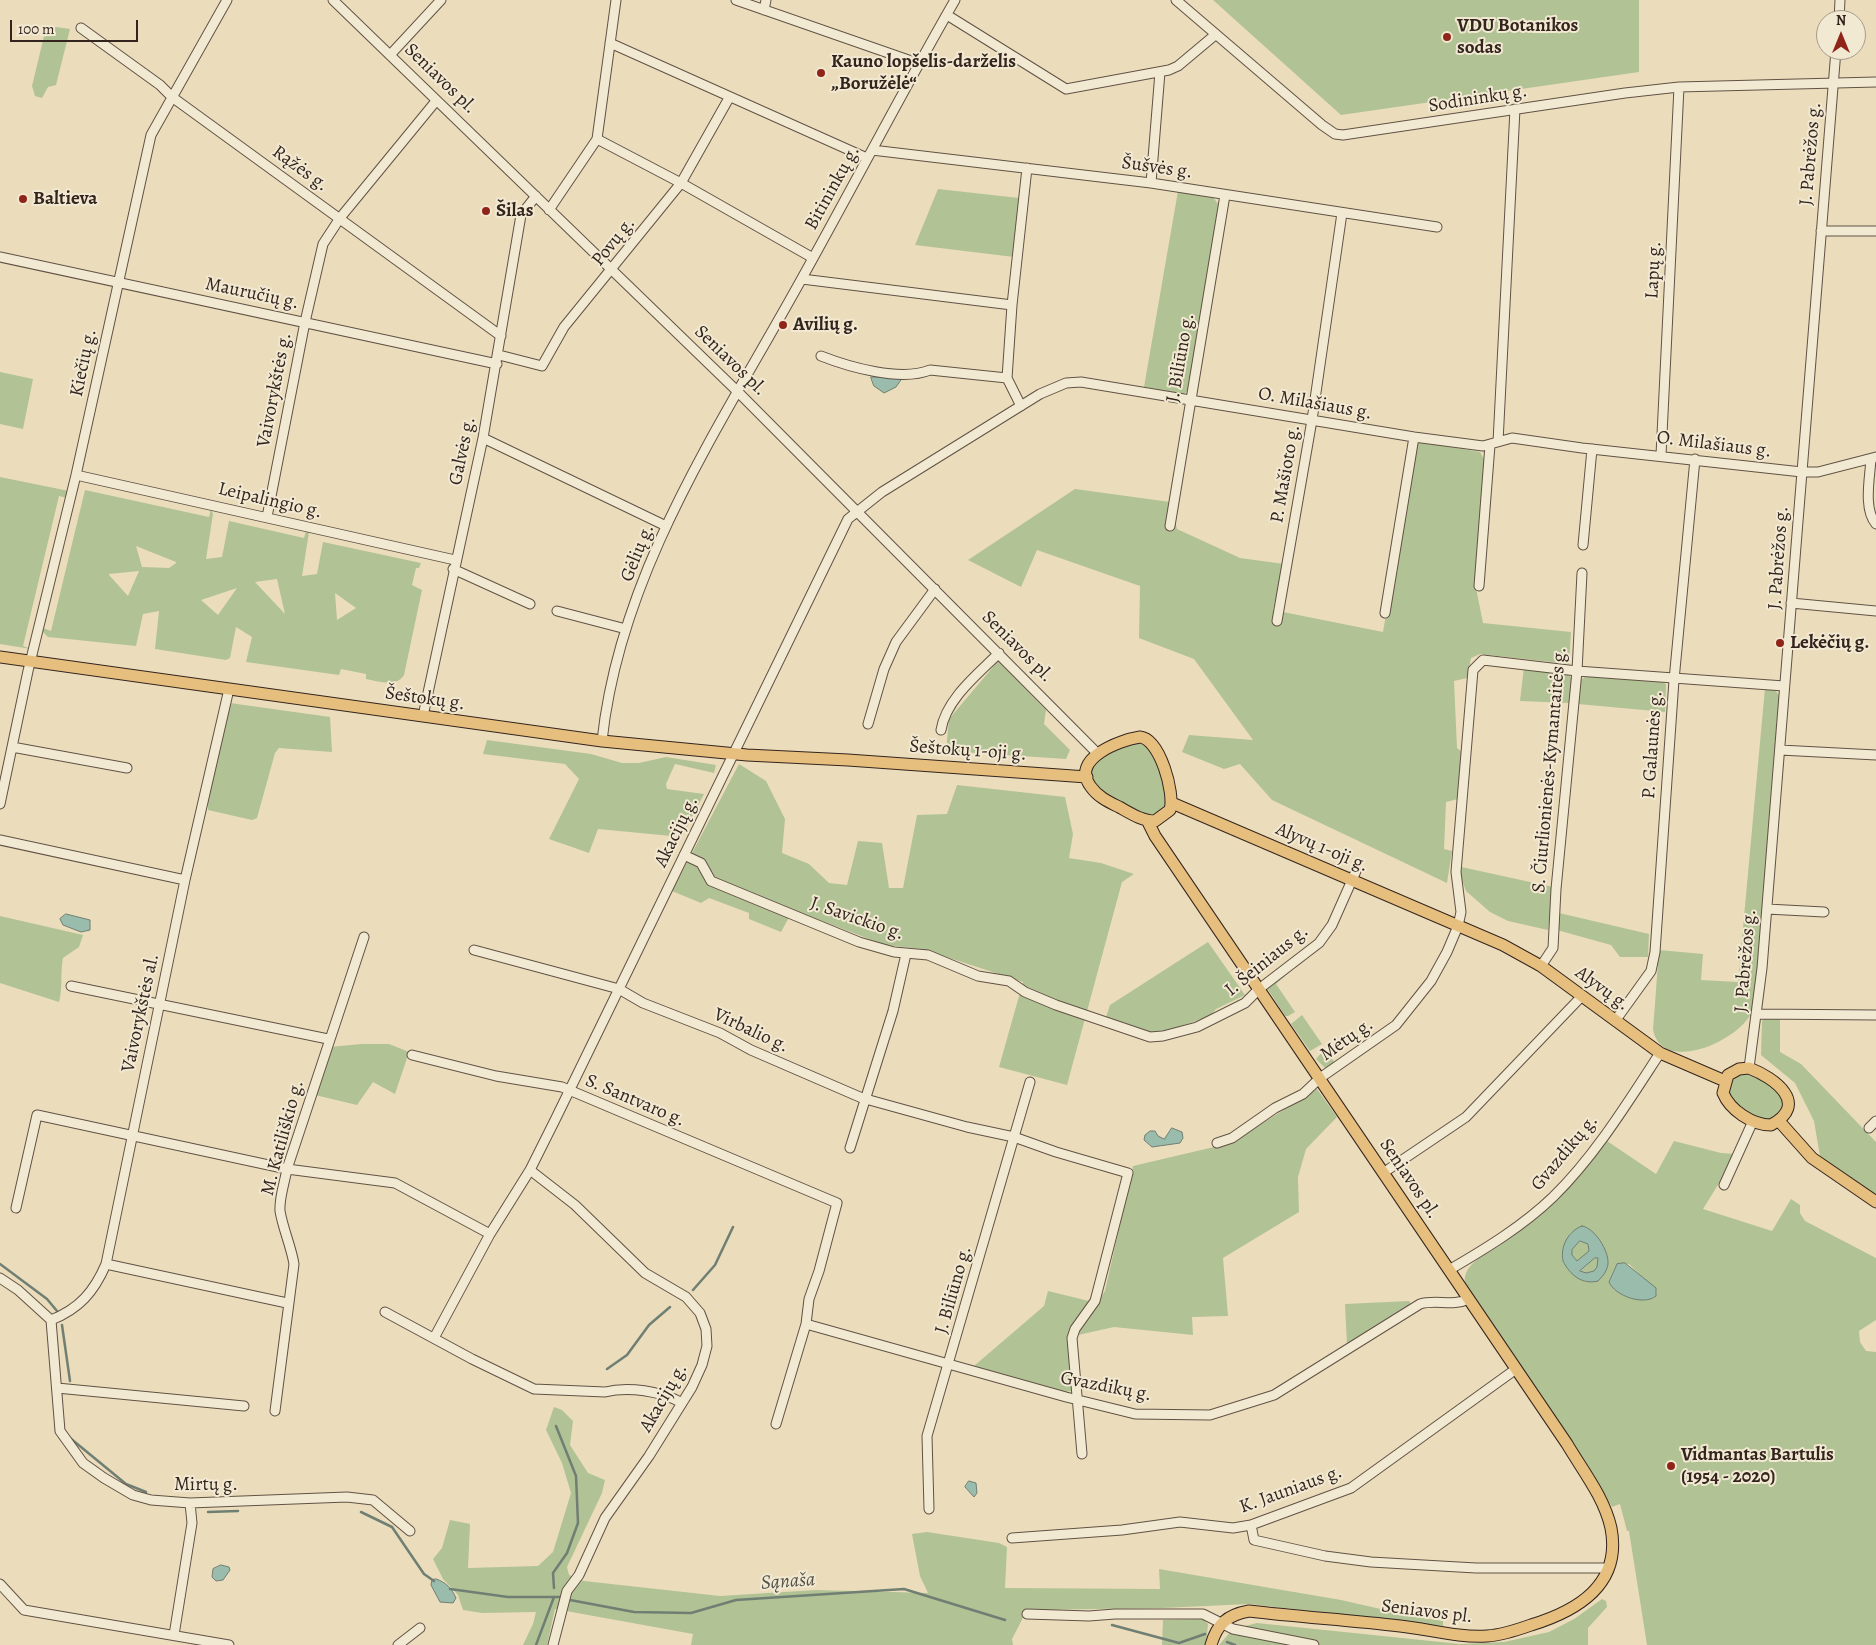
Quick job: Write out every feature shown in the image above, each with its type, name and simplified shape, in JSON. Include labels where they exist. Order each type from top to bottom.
[{"type":"main road","name":"Šeštokų g.","points":[[0,657],[602,741],[734,753],[848,760]]},
{"type":"main road","points":[[1135,737],[1150,740],[1159,753],[1172,803],[1170,810],[1162,818],[1155,821],[1147,820],[1135,816],[1098,795],[1089,785],[1087,777],[1087,768],[1097,753],[1135,737]]},
{"type":"main road","name":"Šeštokų 1-oji g.","points":[[848,760],[1087,777]]},
{"type":"main road","name":"Alyvų 1-oji g.","points":[[1172,803],[1354,876],[1458,926]]},
{"type":"main road","name":"Seniavos pl.","points":[[1147,820],[1259,990],[1567,1444],[1602,1503],[1612,1538],[1608,1568],[1594,1591],[1570,1609],[1546,1620],[1488,1636],[1472,1636],[1378,1623],[1249,1611],[1234,1614],[1221,1622]]},
{"type":"main road","name":"Alyvų g.","points":[[1458,926],[1503,945],[1541,966],[1660,1053],[1725,1081]]},
{"type":"main road","points":[[1750,1068],[1759,1072],[1784,1090],[1788,1107],[1779,1120],[1771,1125],[1753,1121],[1727,1102],[1723,1093],[1725,1081],[1732,1072],[1750,1068]]},
{"type":"main road","points":[[1779,1120],[1812,1158],[1876,1202]]},
{"type":"main road","points":[[1211,1645],[1214,1634],[1221,1622]]},
{"type":"street","name":"Kiečių g.","points":[[0,804],[31,661],[76,475],[117,282],[151,135],[227,0]]},
{"type":"street","name":"Seniavos pl.","points":[[333,0],[737,391],[1097,753]]},
{"type":"street","points":[[390,55],[441,0]]},
{"type":"street","points":[[550,210],[597,139],[616,0]]},
{"type":"street","points":[[736,0],[920,64]]},
{"type":"street","points":[[764,10],[766,0]]},
{"type":"street","name":"Bitininkų g.","points":[[737,391],[802,279],[955,0]]},
{"type":"street","name":"Sodininkų g.","points":[[1176,0],[1215,35],[1335,134],[1354,134],[1515,109],[1679,87],[1876,82]]},
{"type":"street","points":[[947,15],[1066,89],[1160,72],[1178,66],[1215,35]]},
{"type":"street","name":"Rąžės g.","points":[[81,28],[160,85],[172,97],[501,336]]},
{"type":"street","name":"Šušvės g.","points":[[610,43],[729,98],[870,154],[1027,168],[1151,183],[1436,227]]},
{"type":"street","name":"J. Pabrėžos g.","points":[[1750,1068],[1758,1014],[1767,909],[1835,60]]},
{"type":"street","points":[[1151,183],[1160,72]]},
{"type":"street","name":"Lapų g.","points":[[1661,455],[1679,87]]},
{"type":"street","name":"Povų g.","points":[[499,355],[542,366],[564,327],[681,183],[729,98]]},
{"type":"street","name":"Vaivorykštės g.","points":[[267,517],[305,322],[324,244],[340,218],[436,101]]},
{"type":"street","points":[[1479,586],[1494,443],[1515,109]]},
{"type":"street","points":[[597,139],[681,183],[813,258]]},
{"type":"street","points":[[1021,406],[1007,378],[1012,305],[1027,168]]},
{"type":"street","name":"J. Biliūno g.","points":[[1170,526],[1225,195]]},
{"type":"street","name":"Galvės g.","points":[[423,716],[454,565],[483,438],[499,355],[521,216],[536,196]]},
{"type":"street","name":"P. Mašioto g.","points":[[1277,621],[1312,420],[1342,213]]},
{"type":"street","points":[[1821,231],[1876,231]]},
{"type":"street","name":"Mauručių g.","points":[[0,257],[497,364]]},
{"type":"street","points":[[802,279],[1012,305]]},
{"type":"street","points":[[821,356],[856,369],[919,374],[930,370],[1007,378]]},
{"type":"street","name":"O. Milašiaus g.","points":[[857,510],[882,492],[1040,394],[1066,383],[1081,382],[1414,437],[1483,446],[1512,438],[1592,449],[1661,455],[1802,472],[1818,472],[1873,458]]},
{"type":"street","name":"Gėlių g.","points":[[602,741],[626,629],[666,526],[737,391]]},
{"type":"street","points":[[1385,613],[1414,437]]},
{"type":"street","points":[[483,438],[666,526]]},
{"type":"street","points":[[1583,545],[1592,449]]},
{"type":"street","points":[[1873,458],[1869,507],[1871,517],[1876,524]]},
{"type":"street","name":"P. Galaunės g.","points":[[1615,1020],[1651,971],[1655,952],[1674,680],[1695,459]]},
{"type":"street","name":"Leipalingio g.","points":[[76,475],[267,517],[454,565],[530,604]]},
{"type":"street","name":"Akacijų g.","points":[[434,1338],[490,1234],[530,1170],[846,523],[857,510]]},
{"type":"street","name":"S. Čiurlionienės-Kymantaitės g.","points":[[1541,966],[1553,948],[1556,889],[1577,671],[1582,573]]},
{"type":"street","points":[[868,724],[884,669],[896,642],[935,589]]},
{"type":"street","points":[[1791,603],[1876,611]]},
{"type":"street","points":[[557,611],[626,629]]},
{"type":"street","points":[[941,730],[946,714],[954,703],[999,653]]},
{"type":"street","name":"Mėtų g.","points":[[1217,1142],[1232,1138],[1275,1108],[1304,1094],[1320,1078],[1396,1025],[1430,981],[1447,952],[1458,926],[1461,912],[1456,872],[1458,824],[1466,764],[1473,670],[1482,660],[1577,671]]},
{"type":"street","points":[[1577,671],[1674,680],[1784,686]]},
{"type":"street","name":"Vaivorykštės al.","points":[[51,1320],[68,1313],[91,1293],[106,1264],[185,880],[229,689]]},
{"type":"street","points":[[12,748],[127,768]]},
{"type":"street","points":[[1780,750],[1876,754]]},
{"type":"street","points":[[0,840],[185,880]]},
{"type":"street","name":"J. Savickio g.","points":[[684,855],[701,863],[711,881],[860,942],[894,952],[928,955],[978,976],[1009,981],[1025,992],[1056,1005]]},
{"type":"street","name":"I. Šeiniaus g.","points":[[1056,1005],[1141,1035],[1163,1036],[1197,1028],[1245,1003],[1319,943],[1332,926],[1354,876]]},
{"type":"street","points":[[1767,909],[1824,912]]},
{"type":"street","name":"M. Katiliškio g.","points":[[274,1412],[287,1303],[294,1264],[291,1246],[280,1209],[287,1169],[328,1039],[364,937]]},
{"type":"street","name":"Virbalio g.","points":[[474,950],[619,989],[644,1003],[720,1034],[751,1050],[867,1099],[1014,1137]]},
{"type":"street","points":[[850,1148],[867,1099],[906,954]]},
{"type":"street","points":[[71,986],[328,1039]]},
{"type":"street","points":[[1383,1173],[1466,1117],[1582,996]]},
{"type":"street","points":[[1758,1014],[1876,1015]]},
{"type":"street","name":"Gvazdikų g.","points":[[1449,1270],[1507,1233],[1553,1197],[1601,1140],[1660,1053]]},
{"type":"street","name":"S. Santvaro g.","points":[[412,1055],[496,1076],[562,1088],[837,1203],[820,1271],[809,1299],[806,1324]]},
{"type":"street","name":"J. Biliūno g.","points":[[929,1508],[926,1443],[1030,1082]]},
{"type":"street","points":[[16,1208],[37,1115],[287,1169],[395,1183],[490,1234]]},
{"type":"street","points":[[1724,1184],[1753,1121]]},
{"type":"street","points":[[1868,1128],[1876,1121]]},
{"type":"street","points":[[1014,1137],[1056,1152],[1128,1173],[1095,1301],[1075,1329],[1072,1338],[1082,1454]]},
{"type":"street","name":"Akacijų g.","points":[[530,1170],[575,1205],[645,1273],[686,1298],[700,1313],[706,1329],[707,1346],[702,1365],[682,1403],[649,1456],[605,1518],[579,1575],[567,1591],[561,1607],[553,1645]]},
{"type":"street","points":[[106,1264],[287,1303]]},
{"type":"street","points":[[0,1278],[18,1290],[51,1320]]},
{"type":"street","name":"Gvazdikų g.","points":[[806,1324],[1135,1414],[1219,1413],[1274,1395],[1420,1304],[1434,1302],[1453,1304],[1469,1299]]},
{"type":"street","points":[[385,1312],[472,1359],[534,1389],[606,1392],[616,1389],[635,1390],[673,1398],[682,1403]]},
{"type":"street","name":"Mirtų g.","points":[[51,1320],[60,1432],[84,1462],[134,1495],[151,1500],[190,1503],[348,1497],[373,1500],[410,1531]]},
{"type":"street","points":[[776,1424],[806,1324]]},
{"type":"street","name":"K. Jauniaus g.","points":[[1012,1538],[1122,1530],[1180,1522],[1233,1528],[1251,1525],[1351,1488],[1516,1369]]},
{"type":"street","points":[[57,1388],[244,1406]]},
{"type":"street","points":[[174,1635],[192,1523],[190,1503]]},
{"type":"street","points":[[1251,1525],[1254,1540],[1324,1556],[1371,1562],[1476,1568],[1608,1568]]},
{"type":"street","points":[[0,1584],[24,1610],[228,1645]]},
{"type":"street","points":[[1027,1614],[1089,1616],[1114,1614],[1203,1614],[1233,1629],[1314,1645]]},
{"type":"street","points":[[398,1645],[420,1628]]},
{"type":"shaded area","name":"VDU Botanikos sodas","points":[[1213,0],[1639,0],[1639,72],[1341,115]]},
{"type":"shaded area","points":[[56,27],[70,29],[56,85],[48,87],[42,98],[35,96],[32,86],[45,32]]},
{"type":"shaded area","points":[[938,189],[1019,198],[1014,257],[915,245]]},
{"type":"shaded area","points":[[1178,191],[1212,196],[1219,205],[1189,391],[1183,394],[1144,387]]},
{"type":"shaded area","points":[[0,372],[33,379],[23,429],[0,424]]},
{"type":"shaded area","points":[[871,377],[903,377],[896,387],[884,393],[874,386]]},
{"type":"shaded area","points":[[1421,442],[1480,452],[1485,461],[1476,588],[1483,623],[1571,632],[1569,664],[1480,654],[1471,658],[1467,678],[1454,681],[1457,748],[1462,752],[1458,799],[1446,802],[1444,849],[1452,851],[1447,883],[1272,800],[1240,764],[1224,769],[1182,752],[1189,735],[1253,740],[1194,659],[1139,638],[1140,586],[1037,550],[1021,587],[968,560],[1075,489],[1170,502],[1177,529],[1240,558],[1284,564],[1273,610],[1383,632],[1415,446]]},
{"type":"shaded area","points":[[0,477],[69,491],[67,498],[59,496],[23,646],[31,649],[0,644]]},
{"type":"shaded area","points":[[85,490],[209,517],[211,509],[213,514],[206,559],[222,557],[229,521],[304,538],[306,531],[309,532],[302,576],[317,574],[323,542],[421,563],[419,568],[416,568],[412,585],[422,590],[404,675],[401,679],[392,683],[366,679],[366,674],[341,669],[339,675],[246,662],[252,637],[236,627],[230,658],[226,660],[155,649],[159,611],[143,614],[136,646],[48,637],[43,632],[43,628],[51,631]],"holes":[[[136,546],[176,562],[169,568],[142,567]],[[139,571],[128,596],[109,574]],[[277,579],[285,614],[255,582]],[[237,588],[218,615],[201,600]],[[335,593],[356,608],[337,620]]]},
{"type":"shaded area","points":[[998,661],[1046,710],[1044,724],[1070,750],[1066,759],[946,751],[949,719]]},
{"type":"shaded area","points":[[1524,667],[1569,675],[1572,679],[1570,703],[1520,701]]},
{"type":"shaded area","points":[[1587,676],[1662,682],[1666,684],[1665,712],[1578,704],[1580,680]]},
{"type":"shaded area","points":[[1765,688],[1776,691],[1779,696],[1754,1008],[1747,1020],[1720,1041],[1686,1052],[1671,1050],[1660,1044],[1653,1030],[1659,950],[1703,954],[1701,980],[1738,982]]},
{"type":"shaded area","points":[[230,703],[330,717],[332,752],[279,748],[275,753],[257,818],[252,820],[208,810],[208,801]]},
{"type":"shaded area","points":[[487,740],[591,754],[622,763],[639,763],[666,757],[716,765],[714,773],[675,764],[666,784],[667,789],[704,794],[682,837],[598,829],[589,853],[549,839],[579,779],[565,764],[483,754]]},
{"type":"shaded area","points":[[1138,743],[1150,749],[1154,754],[1165,785],[1163,786],[1167,798],[1166,805],[1154,816],[1146,815],[1107,796],[1098,790],[1091,780],[1094,764],[1101,758],[1120,748]]},
{"type":"shaded area","points":[[739,764],[766,781],[785,819],[782,853],[809,864],[829,883],[847,885],[858,841],[882,843],[889,888],[903,888],[917,815],[947,814],[957,785],[1065,797],[1073,834],[1069,858],[1101,863],[1134,874],[1122,882],[1067,1085],[999,1067],[1023,982],[922,949],[885,945],[793,910],[781,932],[749,919],[749,913],[709,898],[701,903],[672,891]]},
{"type":"shaded area","points":[[1457,866],[1553,887],[1548,930],[1508,921],[1490,912],[1466,891]]},
{"type":"shaded area","points":[[1559,913],[1649,934],[1648,957],[1620,957],[1611,945],[1557,930]]},
{"type":"shaded area","points":[[66,914],[90,920],[90,930],[81,932],[63,925],[60,919]]},
{"type":"shaded area","points":[[0,916],[83,935],[79,947],[63,958],[59,1002],[0,983]]},
{"type":"shaded area","points":[[1208,942],[1245,995],[1216,1009],[1210,1016],[1161,1033],[1145,1033],[1105,1020],[1110,1005]]},
{"type":"shaded area","points":[[1282,976],[1285,976],[1276,984],[1295,1012],[1288,1016],[1285,1016],[1267,988]]},
{"type":"shaded area","points":[[1302,1015],[1322,1044],[1310,1051],[1291,1024]]},
{"type":"shaded area","points":[[1780,1017],[1780,1052],[1801,1064],[1876,1142],[1876,1195],[1820,1156],[1814,1121],[1795,1083],[1761,1055],[1762,1021],[1765,1018]]},
{"type":"shaded area","points":[[389,1044],[409,1052],[395,1094],[373,1082],[357,1105],[315,1095],[330,1047]]},
{"type":"shaded area","points":[[1325,1049],[1335,1063],[1325,1068],[1316,1059]]},
{"type":"shaded area","points":[[1743,1073],[1767,1082],[1777,1091],[1783,1102],[1781,1112],[1770,1120],[1759,1118],[1743,1109],[1730,1096],[1730,1082]]},
{"type":"shaded area","points":[[1317,1089],[1337,1117],[1306,1149],[1298,1177],[1299,1212],[1223,1258],[1228,1316],[1192,1317],[1193,1335],[1114,1327],[1069,1337],[1072,1387],[1071,1391],[1066,1392],[974,1366],[1044,1306],[1048,1291],[1097,1303],[1105,1291],[1133,1166],[1231,1143]]},
{"type":"shaded area","points":[[1172,1128],[1182,1132],[1183,1138],[1180,1143],[1152,1147],[1144,1140],[1145,1135],[1150,1131],[1155,1131],[1158,1136],[1164,1139]]},
{"type":"shaded area","points":[[1607,1141],[1656,1174],[1674,1141],[1721,1153],[1737,1154],[1703,1209],[1772,1231],[1791,1199],[1800,1205],[1800,1213],[1805,1221],[1876,1258],[1876,1320],[1859,1331],[1860,1342],[1866,1351],[1876,1352],[1876,1645],[1647,1645],[1629,1531],[1627,1531],[1620,1504],[1612,1507],[1588,1466],[1465,1284],[1465,1276],[1472,1265],[1547,1208],[1575,1180]],"holes":[[[1582,1226],[1608,1263],[1585,1282],[1563,1261],[1570,1234]],[[1629,1264],[1657,1292],[1652,1299],[1609,1282],[1615,1267]]]},
{"type":"shaded area","points":[[1582,1226],[1592,1231],[1604,1247],[1608,1264],[1598,1281],[1587,1282],[1577,1278],[1569,1271],[1563,1261],[1562,1256],[1566,1240],[1577,1228]],"holes":[[[1580,1241],[1588,1244],[1589,1251],[1577,1261],[1572,1255],[1572,1250]],[[1595,1258],[1598,1258],[1597,1267],[1594,1271],[1586,1273],[1580,1271]]]},
{"type":"shaded area","points":[[1580,1241],[1588,1244],[1589,1252],[1577,1261],[1572,1255],[1572,1250]]},
{"type":"shaded area","points":[[1595,1258],[1598,1258],[1597,1268],[1594,1271],[1586,1273],[1580,1271]]},
{"type":"shaded area","points":[[1625,1263],[1656,1288],[1656,1296],[1651,1299],[1637,1300],[1623,1295],[1612,1287],[1609,1282],[1617,1264]]},
{"type":"shaded area","points":[[1409,1301],[1411,1304],[1347,1345],[1345,1304]]},
{"type":"shaded area","points":[[554,1407],[562,1410],[573,1421],[570,1445],[588,1473],[605,1480],[602,1493],[567,1567],[569,1575],[584,1581],[720,1596],[816,1590],[928,1593],[920,1576],[912,1534],[927,1532],[999,1543],[1007,1547],[1005,1588],[1160,1589],[1159,1569],[1341,1600],[1416,1617],[1443,1621],[1443,1626],[1249,1604],[1163,1608],[1027,1610],[1012,1639],[1013,1645],[691,1645],[693,1634],[555,1609],[547,1645],[523,1645],[533,1624],[536,1612],[482,1613],[463,1610],[458,1595],[443,1579],[433,1559],[442,1548],[450,1520],[470,1524],[468,1568],[538,1566],[553,1552],[571,1493],[562,1463],[546,1430]]},
{"type":"shaded area","points":[[969,1481],[976,1483],[977,1493],[974,1497],[965,1487]]},
{"type":"shaded area","points":[[221,1565],[229,1567],[230,1570],[223,1580],[216,1581],[212,1577],[213,1569]]},
{"type":"shaded area","points":[[436,1579],[446,1584],[453,1592],[456,1598],[453,1603],[440,1602],[431,1585],[432,1580]]},
{"type":"shaded area","points":[[1602,1599],[1606,1601],[1607,1607],[1588,1628],[1588,1645],[1219,1645],[1233,1629],[1257,1623],[1460,1644],[1504,1642],[1549,1632],[1574,1619]]},
{"type":"shaded area","points":[[1203,1619],[1208,1624],[1206,1645],[1162,1645],[1163,1620]]},
{"type":"waterway","points":[[693,1290],[715,1265],[733,1227]]},
{"type":"waterway","points":[[0,1264],[47,1299],[57,1311]]},
{"type":"waterway","points":[[607,1369],[627,1355],[649,1325],[670,1307]]},
{"type":"waterway","points":[[62,1325],[70,1381]]},
{"type":"waterway","points":[[554,1588],[553,1573],[567,1553],[578,1523],[576,1476],[556,1426]]},
{"type":"waterway","points":[[70,1438],[126,1484],[146,1492]]},
{"type":"waterway","points":[[208,1512],[238,1511]]},
{"type":"waterway","points":[[361,1512],[392,1527],[424,1574],[434,1581]]},
{"type":"waterway","points":[[450,1589],[508,1597],[560,1597]]},
{"type":"waterway","name":"Sąnaša","points":[[570,1600],[634,1612],[691,1613],[736,1600],[904,1589],[1005,1620]]},
{"type":"waterway","points":[[536,1645],[554,1597]]},
{"type":"waterway","name":"Sąnaša","points":[[1112,1625],[1179,1643],[1205,1634]]},
{"type":"waterway","name":"Sąnaša","points":[[1227,1642],[1235,1645]]},
{"type":"place","name":"VDU Botanikos sodas","points":[[1447,37]]},
{"type":"place","name":"Kauno lopšelis-darželis „Boružėlė“","points":[[821,73]]},
{"type":"place","name":"Baltieva","points":[[23,199]]},
{"type":"place","name":"Šilas","points":[[486,211]]},
{"type":"place","name":"Avilių g.","points":[[783,325]]},
{"type":"place","name":"Lekėčių g.","points":[[1780,643]]},
{"type":"place","name":"Vidmantas Bartulis (1954 - 2020)","points":[[1671,1466]]}]
